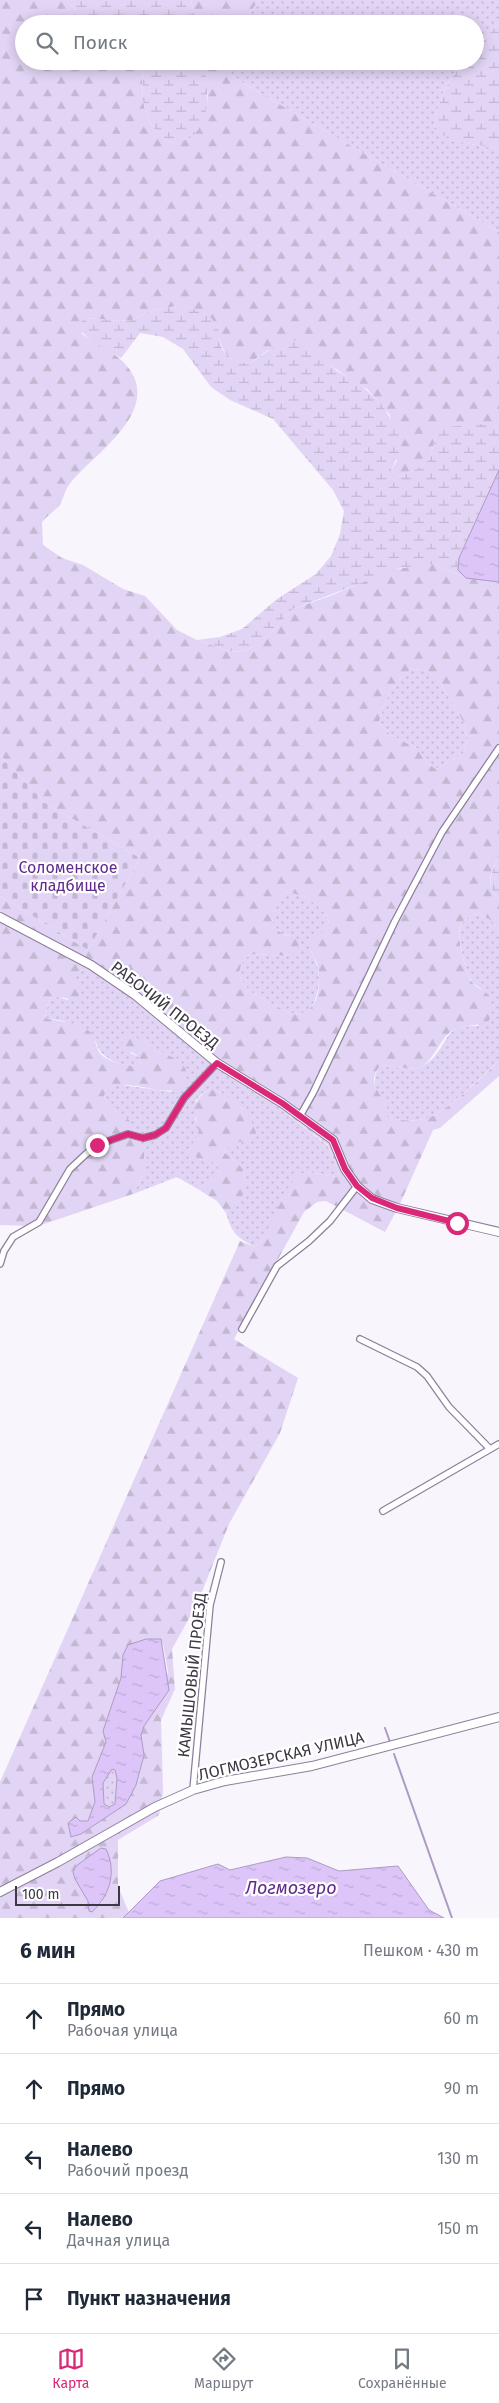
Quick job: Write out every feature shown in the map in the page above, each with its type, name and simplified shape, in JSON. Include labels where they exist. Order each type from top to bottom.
[{"type":"street","points":[[300,1116],[313,1093],[395,921],[442,832],[499,748]]},
{"type":"street","name":"РАБОЧИЙ ПРОЕЗД","points":[[0,917],[91,965],[135,995],[217,1063],[300,1116],[333,1140],[345,1169],[357,1186]]},
{"type":"street","points":[[0,1264],[4,1251],[13,1237],[39,1222],[70,1170],[86,1154],[97,1145],[128,1134],[143,1138],[155,1135],[166,1128],[184,1098],[217,1063]]},
{"type":"street","points":[[242,1329],[276,1266],[309,1241],[330,1221],[357,1186],[372,1198],[397,1208],[499,1232]]},
{"type":"street","points":[[360,1339],[416,1367],[427,1376],[450,1407],[490,1449]]},
{"type":"street","points":[[383,1511],[499,1444]]},
{"type":"street","name":"КАМЫШОВЫЙ ПРОЕЗД","points":[[193,1790],[210,1605],[221,1562]]},
{"type":"street","name":"ЛОГМОЗЕРСКАЯ УЛИЦА","points":[[0,1892],[58,1862],[155,1807],[193,1790],[225,1781],[312,1766],[499,1716]]},
{"type":"green space","points":[[0,0],[67,0],[79,15],[15,15],[15,70],[143,70],[142,90],[145,111],[155,129],[173,143],[206,113],[208,96],[204,70],[230,70],[231,76],[499,232],[499,432],[493,426],[446,428],[436,435],[430,458],[422,466],[400,477],[391,470],[397,461],[390,415],[367,389],[328,364],[268,350],[249,364],[241,362],[225,352],[220,341],[217,326],[177,306],[153,310],[132,320],[120,321],[85,318],[82,334],[111,352],[124,363],[134,377],[137,392],[135,407],[128,421],[105,448],[71,482],[59,506],[42,522],[43,545],[62,558],[83,565],[123,589],[145,596],[177,630],[197,640],[229,651],[241,652],[262,643],[293,609],[330,596],[389,571],[422,564],[434,564],[466,578],[499,582],[499,856],[490,879],[490,884],[494,894],[499,899],[499,932],[495,924],[489,919],[473,914],[462,923],[459,932],[467,973],[475,985],[489,995],[492,1014],[488,1022],[453,1030],[432,1057],[418,1069],[380,1066],[374,1077],[374,1083],[388,1108],[384,1117],[413,1120],[430,1117],[446,1107],[499,1061],[499,1076],[440,1128],[433,1130],[399,1206],[385,1232],[326,1201],[317,1202],[304,1212],[234,1339],[298,1378],[280,1433],[229,1524],[197,1604],[172,1649],[175,1689],[161,1720],[163,1792],[159,1815],[118,1840],[118,1886],[129,1913],[123,1918],[0,1918],[0,1782],[240,1241],[255,1247],[262,1241],[287,1189],[299,1174],[308,1172],[336,1177],[339,1173],[328,1145],[268,1099],[225,1073],[193,1049],[144,1005],[86,969],[77,972],[75,982],[80,990],[78,1000],[58,997],[49,999],[45,1018],[71,1023],[89,1031],[99,1052],[107,1059],[124,1065],[141,1066],[139,1057],[123,1046],[121,1036],[130,1034],[181,1062],[187,1075],[185,1082],[182,1089],[172,1091],[124,1085],[106,1089],[104,1097],[110,1107],[129,1120],[144,1150],[144,1173],[133,1194],[38,1226],[0,1225],[0,896],[88,950],[140,858],[45,803],[0,755]],"holes":[[[412,669],[428,671],[440,682],[464,723],[468,739],[463,754],[436,769],[427,763],[418,749],[391,735],[379,723],[383,707],[394,686]],[[285,892],[299,895],[318,906],[327,917],[329,923],[323,932],[314,934],[311,941],[311,950],[317,963],[319,983],[314,1003],[301,1014],[290,1013],[259,997],[251,992],[241,979],[240,971],[250,954],[290,956],[298,950],[299,940],[281,933],[273,926],[274,908],[278,899]],[[163,1644],[168,1672],[156,1708],[144,1726],[141,1735],[144,1755],[136,1785],[101,1821],[81,1834],[71,1836],[76,1818],[80,1821],[88,1821],[95,1802],[92,1777],[106,1742],[103,1731],[121,1678],[123,1655]],[[101,1848],[102,1902],[92,1912],[89,1911],[89,1901],[75,1879],[73,1872],[76,1866]]]},
{"type":"green space","points":[[67,0],[191,0],[194,15],[79,15]]},
{"type":"green space","points":[[191,0],[259,0],[248,15],[194,15]]},
{"type":"green space","points":[[259,0],[499,0],[499,22],[484,40],[484,15],[248,15]]},
{"type":"green space","points":[[499,22],[499,149],[450,140],[434,129],[443,92],[458,70],[484,70],[484,40]]},
{"type":"green space","points":[[143,70],[204,70],[207,103],[202,123],[188,139],[173,143],[162,136],[149,120],[145,111],[142,90]]},
{"type":"green space","points":[[230,70],[457,70],[443,92],[434,129],[450,140],[499,149],[499,232],[231,76]]},
{"type":"green space","points":[[177,306],[194,309],[210,317],[218,328],[221,347],[235,359],[249,364],[278,344],[289,340],[301,341],[337,371],[358,382],[383,406],[401,438],[401,450],[391,470],[400,477],[422,466],[430,458],[436,435],[446,427],[481,424],[493,426],[499,432],[499,470],[459,558],[458,570],[466,578],[434,564],[400,568],[293,609],[262,643],[241,652],[229,651],[197,640],[220,637],[242,629],[277,599],[316,574],[331,556],[340,534],[344,511],[333,490],[273,419],[230,400],[211,387],[183,349],[163,337],[140,333],[121,358],[91,341],[77,327],[85,318],[132,320],[153,310]]},
{"type":"green space","points":[[412,669],[428,671],[440,682],[464,723],[468,739],[463,754],[436,769],[427,763],[418,749],[391,735],[379,723],[383,707],[394,686]]},
{"type":"green space","name":"Соломенское кладбище","points":[[0,755],[45,803],[140,858],[88,950],[0,896]]},
{"type":"green space","points":[[499,856],[499,899],[492,889],[491,879]]},
{"type":"green space","points":[[285,892],[299,895],[319,906],[327,917],[329,924],[311,952],[316,962],[319,983],[315,999],[310,1009],[301,1014],[293,1014],[259,997],[245,986],[241,979],[240,971],[250,954],[290,956],[290,936],[281,933],[273,926],[274,907],[278,899]]},
{"type":"green space","points":[[473,914],[489,919],[495,924],[499,932],[499,1061],[456,1100],[430,1117],[401,1120],[384,1117],[375,1084],[375,1078],[380,1066],[418,1069],[432,1059],[454,1030],[467,1026],[478,1026],[481,989],[472,981],[468,974],[459,932],[465,920]]},
{"type":"green space","points":[[86,969],[144,1005],[193,1049],[225,1073],[268,1099],[328,1146],[339,1173],[336,1177],[308,1172],[262,1241],[255,1247],[236,1234],[226,1213],[238,1201],[245,1183],[243,1169],[224,1152],[231,1144],[240,1141],[243,1109],[220,1092],[211,1089],[203,1093],[196,1100],[195,1119],[200,1127],[200,1159],[209,1160],[218,1165],[220,1174],[213,1181],[196,1188],[177,1177],[133,1194],[144,1173],[129,1120],[110,1107],[104,1097],[106,1089],[115,1084],[172,1092],[181,1062],[147,1044],[130,1053],[139,1057],[141,1066],[120,1064],[102,1053],[96,1042],[64,1021],[45,1018],[49,999],[58,997],[68,1000],[77,972]]},
{"type":"green space","points":[[211,1089],[226,1095],[240,1106],[254,1127],[256,1134],[249,1141],[235,1143],[224,1152],[241,1166],[246,1184],[239,1201],[226,1213],[217,1201],[196,1188],[213,1181],[220,1174],[218,1165],[191,1154],[192,1144],[199,1131],[193,1110],[200,1097]]},
{"type":"green space","points":[[111,1769],[115,1770],[117,1777],[115,1804],[109,1807],[104,1804],[103,1783]]},
{"type":"water","points":[[499,470],[499,582],[466,578],[458,570],[459,558]]},
{"type":"water","points":[[146,1639],[161,1639],[169,1690],[144,1726],[141,1735],[144,1755],[136,1785],[126,1804],[81,1834],[71,1837],[68,1823],[76,1817],[80,1821],[88,1821],[95,1802],[92,1777],[106,1742],[103,1731],[121,1678],[123,1655],[128,1645]],"holes":[[[112,1769],[115,1770],[117,1778],[115,1804],[109,1807],[104,1804],[103,1783]]]},
{"type":"water","points":[[101,1848],[106,1849],[109,1858],[111,1866],[110,1883],[103,1898],[92,1912],[89,1911],[88,1901],[73,1872],[76,1866]]},
{"type":"water","name":"Логмозеро","points":[[286,1857],[307,1858],[339,1871],[398,1866],[429,1910],[444,1918],[123,1918],[160,1881],[218,1864],[230,1870]]},
{"type":"waterway","points":[[385,1728],[390,1742]]},
{"type":"waterway","points":[[394,1754],[452,1918]]},
{"type":"route","points":[[97,1145],[128,1134],[143,1138],[155,1135],[166,1128],[184,1098],[217,1063],[282,1103],[333,1140],[345,1169],[357,1186],[372,1198],[397,1208],[457,1223]]}]
